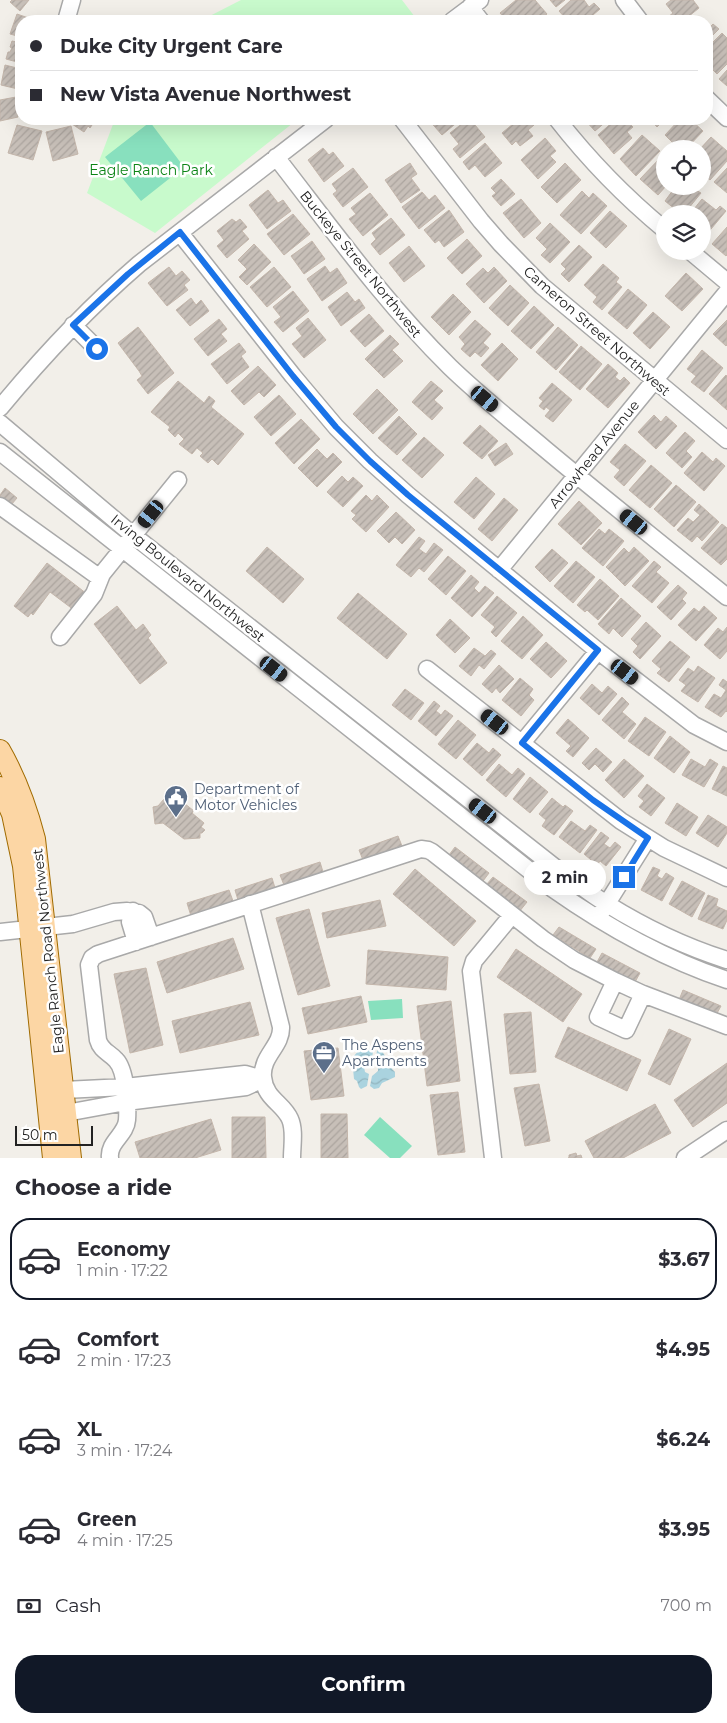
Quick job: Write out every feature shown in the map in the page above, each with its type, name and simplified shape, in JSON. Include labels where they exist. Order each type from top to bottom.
[{"type":"main road","name":"Eagle Ranch Road Northwest","points":[[0,750],[12,771],[27,808],[35,840],[37,929],[55,1094],[54,1158]]},
{"type":"main road","name":"Eagle Ranch Road Northwest","points":[[0,787],[12,814],[37,929]]},
{"type":"main road","name":"Eagle Ranch Road Northwest","points":[[55,1094],[66,1113],[71,1158]]},
{"type":"street","points":[[68,15],[72,0]]},
{"type":"street","points":[[624,0],[635,15]]},
{"type":"street","points":[[460,15],[477,2],[480,15]]},
{"type":"street","points":[[713,105],[727,118]]},
{"type":"street","points":[[0,408],[73,325],[128,274],[318,125]]},
{"type":"street","name":"Cameron Street Northwest","points":[[407,125],[481,221],[522,266],[563,305],[727,440]]},
{"type":"street","points":[[562,125],[591,161],[621,192],[656,222]]},
{"type":"street","name":"Buckeye Street Northwest","points":[[276,157],[379,290],[451,368],[485,399],[727,597]]},
{"type":"street","points":[[180,232],[293,376],[336,427],[370,461],[402,490],[598,650],[694,725],[727,742]]},
{"type":"street","points":[[701,260],[727,282]]},
{"type":"street","name":"Arrowhead Avenue","points":[[500,570],[727,292]]},
{"type":"street","points":[[73,325],[97,349]]},
{"type":"street","name":"Irving Boulevard Northwest","points":[[0,424],[134,536],[520,840],[607,904],[665,935],[727,960]]},
{"type":"street","name":"Irving Boulevard Northwest","points":[[0,452],[538,878],[597,919],[657,952],[727,980]]},
{"type":"street","points":[[60,637],[94,594],[100,578],[178,480]]},
{"type":"street","points":[[0,506],[100,578]]},
{"type":"street","points":[[522,743],[598,650]]},
{"type":"street","points":[[427,668],[593,800],[648,838],[694,864],[727,878]]},
{"type":"street","points":[[597,919],[648,838]]},
{"type":"street","points":[[110,1158],[112,1147],[125,1129],[127,1122],[126,1095],[123,1074],[119,1064],[103,1050],[98,1040],[89,965],[92,958],[98,954],[250,904],[424,849],[432,852],[543,939],[574,960],[643,994],[727,1026]]},
{"type":"street","points":[[250,904],[281,1027],[279,1038],[264,1063],[263,1079],[271,1097],[291,1120],[292,1158]]},
{"type":"street","points":[[0,932],[73,924],[120,911],[133,911],[130,922],[144,939]]},
{"type":"street","points":[[493,1158],[470,971],[474,962],[512,914]]},
{"type":"street","points":[[615,981],[598,1017],[626,1030],[643,994]]},
{"type":"street","points":[[66,1113],[126,1095],[244,1074],[263,1079]]},
{"type":"street","points":[[55,1094],[126,1095]]},
{"type":"street","points":[[685,1158],[727,1130]]},
{"type":"green space","points":[[241,0],[402,0],[413,15],[212,15]]},
{"type":"green space","name":"Eagle Ranch Park","points":[[113,125],[290,125],[155,233],[87,193]]},
{"type":"green space","points":[[146,125],[152,125],[184,167],[141,201],[105,157]]},
{"type":"green space","points":[[402,999],[403,1018],[371,1020],[368,1001]]},
{"type":"green space","points":[[380,1117],[412,1146],[400,1158],[390,1158],[364,1135]]},
{"type":"water","points":[[362,1047],[367,1047],[373,1051],[372,1059],[364,1067],[365,1072],[369,1074],[367,1086],[361,1089],[354,1079],[352,1058]]},
{"type":"water","points":[[379,1049],[384,1054],[387,1064],[395,1072],[395,1077],[382,1083],[379,1088],[374,1089],[370,1086],[372,1076],[378,1071],[375,1060]]},
{"type":"building","points":[[12,0],[29,0],[20,11],[10,2]]},
{"type":"building","points":[[516,0],[535,0],[547,14],[502,15],[500,13]]},
{"type":"building","points":[[550,0],[565,0],[556,7]]},
{"type":"building","points":[[571,0],[584,0],[589,7],[594,3],[600,9],[593,15],[563,15],[559,11]]},
{"type":"building","points":[[671,0],[693,0],[699,8],[690,15],[670,15],[673,13],[666,4]]},
{"type":"building","points":[[15,20],[15,35],[10,34]]},
{"type":"building","points":[[713,24],[719,29],[713,35]]},
{"type":"building","points":[[722,33],[727,38],[727,64],[717,74],[713,70],[713,42]]},
{"type":"building","points":[[12,41],[15,42],[15,61],[6,59],[8,52],[12,48],[10,47]]},
{"type":"building","points":[[5,65],[15,68],[15,88],[1,85]]},
{"type":"building","points":[[727,70],[727,86],[719,79]]},
{"type":"building","points":[[15,97],[15,118],[0,121],[0,100]]},
{"type":"building","points":[[17,125],[42,131],[33,160],[8,153]]},
{"type":"building","points":[[74,125],[92,125],[90,128],[88,126],[84,132]]},
{"type":"building","points":[[433,125],[454,125],[442,135]]},
{"type":"building","points":[[460,125],[475,125],[485,137],[460,158],[453,149],[459,144],[450,133]]},
{"type":"building","points":[[512,125],[534,125],[528,130],[533,136],[520,146],[516,141],[512,145],[502,133]]},
{"type":"building","points":[[590,125],[602,125],[595,131]]},
{"type":"building","points":[[609,125],[631,125],[633,127],[627,132],[632,138],[614,154],[598,135]]},
{"type":"building","points":[[674,125],[696,125],[703,131],[694,140],[670,140],[665,135]]},
{"type":"building","points":[[71,126],[78,154],[53,161],[46,132]]},
{"type":"building","points":[[642,135],[656,147],[656,155],[636,176],[620,159]]},
{"type":"building","points":[[711,137],[727,151],[727,161],[711,179],[711,140],[708,140]]},
{"type":"building","points":[[545,138],[556,151],[550,156],[556,162],[538,179],[521,160]]},
{"type":"building","points":[[485,143],[502,163],[485,177],[475,165],[469,170],[463,162]]},
{"type":"building","points":[[323,148],[329,155],[333,152],[344,166],[324,182],[308,160]]},
{"type":"building","points":[[656,162],[656,193],[640,179]]},
{"type":"building","points":[[410,163],[417,174],[411,178],[420,190],[401,203],[385,180]]},
{"type":"building","points":[[565,163],[581,180],[557,203],[541,187]]},
{"type":"building","points":[[353,168],[368,187],[343,207],[333,194],[337,191],[332,184]]},
{"type":"building","points":[[727,168],[727,193],[714,182]]},
{"type":"building","points":[[501,179],[515,194],[501,206],[492,196],[496,193],[491,188]]},
{"type":"building","points":[[268,190],[278,203],[283,200],[291,211],[267,229],[249,205]]},
{"type":"building","points":[[582,191],[589,198],[593,193],[607,206],[581,234],[560,215]]},
{"type":"building","points":[[422,192],[429,200],[435,195],[445,208],[419,229],[402,207]]},
{"type":"building","points":[[370,193],[388,215],[363,236],[349,219],[356,214],[351,208]]},
{"type":"building","points":[[669,195],[699,195],[691,205],[670,205],[665,201]]},
{"type":"building","points":[[521,199],[541,223],[524,238],[503,213]]},
{"type":"building","points":[[702,199],[710,205],[697,205]]},
{"type":"building","points":[[711,206],[716,210],[720,206],[726,211],[711,229]]},
{"type":"building","points":[[449,210],[464,232],[444,247],[439,240],[435,243],[424,230]]},
{"type":"building","points":[[610,211],[627,226],[606,248],[590,233]]},
{"type":"building","points":[[293,214],[310,234],[284,255],[267,234]]},
{"type":"building","points":[[391,218],[405,235],[380,255],[371,244],[376,239],[372,233]]},
{"type":"building","points":[[232,219],[236,222],[240,219],[247,227],[242,231],[249,239],[227,258],[217,246],[224,240],[217,231]]},
{"type":"building","points":[[550,223],[570,242],[550,263],[541,255],[547,249],[536,238]]},
{"type":"building","points":[[727,227],[727,255],[726,256],[712,244]]},
{"type":"building","points":[[467,239],[482,256],[462,274],[447,258]]},
{"type":"building","points":[[312,241],[325,259],[304,274],[291,256]]},
{"type":"building","points":[[254,244],[271,262],[247,285],[239,277],[247,269],[238,260]]},
{"type":"building","points":[[579,245],[592,257],[569,282],[561,274],[566,269],[561,264]]},
{"type":"building","points":[[409,246],[425,266],[404,282],[389,263]]},
{"type":"building","points":[[603,264],[619,278],[616,282],[622,287],[602,310],[593,302],[597,297],[584,285]]},
{"type":"building","points":[[325,266],[330,273],[337,268],[347,283],[322,301],[307,279]]},
{"type":"building","points":[[169,267],[176,276],[182,271],[190,280],[184,285],[188,290],[167,306],[148,283]]},
{"type":"building","points":[[274,267],[291,287],[267,307],[250,287]]},
{"type":"building","points":[[494,267],[507,281],[484,303],[466,284],[483,268],[488,273]]},
{"type":"building","points":[[686,273],[703,289],[682,311],[665,296]]},
{"type":"building","points":[[510,285],[529,303],[508,326],[489,308]]},
{"type":"building","points":[[628,289],[647,305],[627,329],[608,313]]},
{"type":"building","points":[[293,291],[309,311],[283,332],[274,322],[281,317],[273,307]]},
{"type":"building","points":[[347,292],[355,302],[359,299],[365,308],[341,326],[328,307]]},
{"type":"building","points":[[453,294],[471,312],[449,335],[431,317]]},
{"type":"building","points":[[191,298],[196,305],[201,300],[209,311],[190,326],[176,310]]},
{"type":"building","points":[[534,306],[554,325],[531,349],[511,331]]},
{"type":"building","points":[[653,312],[670,327],[650,349],[633,333]]},
{"type":"building","points":[[369,314],[384,331],[365,347],[350,331]]},
{"type":"building","points":[[308,318],[326,340],[304,358],[292,344],[302,336],[296,328]]},
{"type":"building","points":[[219,319],[227,329],[221,334],[227,341],[208,356],[194,339]]},
{"type":"building","points":[[475,320],[491,334],[483,343],[489,348],[481,357],[475,352],[470,357],[461,349],[465,344],[459,337]]},
{"type":"building","points":[[727,320],[727,345],[726,346],[713,334]]},
{"type":"building","points":[[138,327],[174,373],[148,394],[137,380],[142,376],[118,343]]},
{"type":"building","points":[[558,327],[578,345],[556,370],[536,352]]},
{"type":"building","points":[[390,335],[399,344],[392,350],[403,361],[384,378],[365,359]]},
{"type":"building","points":[[239,343],[246,352],[241,356],[249,367],[227,384],[211,364]]},
{"type":"building","points":[[502,343],[518,359],[498,381],[481,365]]},
{"type":"building","points":[[581,346],[602,364],[580,390],[559,372]]},
{"type":"building","points":[[702,350],[723,368],[704,392],[691,382],[696,376],[687,369]]},
{"type":"building","points":[[608,364],[618,373],[615,377],[620,381],[624,377],[630,383],[608,408],[586,389]]},
{"type":"building","points":[[258,366],[276,385],[264,397],[259,392],[244,405],[231,391]]},
{"type":"building","points":[[727,376],[727,410],[709,394]]},
{"type":"building","points":[[178,381],[204,403],[209,396],[215,401],[211,407],[244,434],[218,465],[212,459],[208,463],[200,456],[203,453],[197,448],[192,454],[179,444],[184,439],[178,433],[175,437],[168,430],[170,427],[151,412]]},
{"type":"building","points":[[431,381],[443,391],[434,400],[443,408],[432,420],[412,402]]},
{"type":"building","points":[[552,383],[572,400],[553,422],[545,416],[550,410],[546,407],[544,410],[539,406],[543,401],[539,398]]},
{"type":"building","points":[[377,389],[398,410],[373,434],[353,414]]},
{"type":"building","points":[[279,395],[296,414],[271,436],[254,417]]},
{"type":"building","points":[[654,415],[661,422],[666,416],[677,426],[656,449],[638,432]]},
{"type":"building","points":[[399,416],[417,434],[397,455],[378,438]]},
{"type":"building","points":[[301,419],[320,439],[294,464],[275,443]]},
{"type":"building","points":[[480,425],[498,441],[482,459],[463,443]]},
{"type":"building","points":[[685,432],[695,441],[686,451],[692,457],[682,468],[666,453]]},
{"type":"building","points":[[424,437],[444,455],[422,478],[402,460]]},
{"type":"building","points":[[506,443],[513,454],[495,466],[488,455]]},
{"type":"building","points":[[625,444],[646,461],[624,486],[614,477],[620,470],[610,462]]},
{"type":"building","points":[[317,449],[327,459],[333,453],[342,462],[317,487],[298,468]]},
{"type":"building","points":[[702,452],[713,462],[716,458],[725,466],[704,491],[684,473]]},
{"type":"building","points":[[651,465],[672,483],[650,508],[629,490]]},
{"type":"building","points":[[342,476],[348,482],[353,477],[363,486],[343,507],[327,492]]},
{"type":"building","points":[[476,477],[495,494],[474,519],[454,502]]},
{"type":"building","points":[[676,485],[696,502],[674,527],[654,509]]},
{"type":"building","points":[[5,488],[17,498],[0,518],[0,495]]},
{"type":"building","points":[[366,495],[372,501],[377,495],[389,507],[366,532],[352,519],[356,515],[351,511]]},
{"type":"building","points":[[504,498],[518,510],[492,541],[478,529]]},
{"type":"building","points":[[579,501],[602,523],[581,545],[558,524]]},
{"type":"building","points":[[699,504],[719,522],[702,541],[697,536],[692,542],[677,530],[688,518],[693,522],[700,515],[694,510]]},
{"type":"building","points":[[396,512],[415,530],[402,544],[395,537],[389,543],[377,531]]},
{"type":"building","points":[[722,524],[727,528],[727,559],[721,565],[701,548]]},
{"type":"building","points":[[599,529],[605,534],[609,529],[624,541],[603,566],[582,548]]},
{"type":"building","points":[[419,537],[425,541],[419,549],[426,554],[434,543],[443,550],[424,572],[419,568],[411,577],[396,565]]},
{"type":"building","points":[[267,547],[304,579],[283,603],[246,571]]},
{"type":"building","points":[[634,547],[649,561],[625,586],[606,567],[624,548],[629,553]]},
{"type":"building","points":[[552,549],[568,563],[550,582],[535,567]]},
{"type":"building","points":[[448,556],[466,571],[446,595],[428,579]]},
{"type":"building","points":[[576,561],[595,577],[573,603],[554,586]]},
{"type":"building","points":[[654,561],[661,567],[656,572],[669,583],[652,603],[632,586]]},
{"type":"building","points":[[47,563],[87,594],[74,610],[50,592],[33,615],[31,613],[28,617],[14,606]]},
{"type":"building","points":[[471,575],[479,582],[474,588],[479,593],[485,586],[494,593],[472,617],[451,598]]},
{"type":"building","points":[[600,579],[619,596],[598,620],[587,610],[585,612],[577,605]]},
{"type":"building","points":[[678,585],[687,593],[682,599],[686,603],[671,620],[657,607]]},
{"type":"building","points":[[358,593],[407,634],[387,659],[337,618]]},
{"type":"building","points":[[497,596],[517,613],[496,637],[491,632],[495,627],[481,615]]},
{"type":"building","points":[[621,598],[641,616],[622,637],[613,628],[609,634],[598,624]]},
{"type":"building","points":[[117,606],[136,630],[143,624],[151,635],[148,638],[167,663],[140,684],[94,624]]},
{"type":"building","points":[[704,606],[717,618],[696,641],[678,625],[694,608],[699,612]]},
{"type":"building","points":[[523,616],[543,635],[522,659],[501,641]]},
{"type":"building","points":[[450,619],[470,638],[455,653],[436,635]]},
{"type":"building","points":[[646,622],[661,636],[640,659],[633,652],[638,646],[631,639]]},
{"type":"building","points":[[727,627],[727,651],[720,659],[704,645],[718,628],[723,632]]},
{"type":"building","points":[[670,641],[690,657],[669,682],[657,673],[661,669],[652,661]]},
{"type":"building","points":[[546,642],[567,661],[551,678],[530,659]]},
{"type":"building","points":[[474,648],[485,656],[491,650],[496,654],[484,669],[479,665],[471,676],[459,666]]},
{"type":"building","points":[[499,665],[514,679],[500,693],[496,688],[492,693],[482,684]]},
{"type":"building","points":[[698,666],[715,678],[698,702],[681,691],[686,685],[679,680],[688,668],[694,672]]},
{"type":"building","points":[[520,678],[533,689],[529,695],[534,700],[521,716],[502,700]]},
{"type":"building","points":[[723,679],[727,682],[727,712],[721,717],[705,707],[714,694],[721,698],[726,690],[719,685]]},
{"type":"building","points":[[592,684],[602,693],[608,686],[617,694],[599,715],[580,698]]},
{"type":"building","points":[[405,689],[424,703],[411,720],[392,705]]},
{"type":"building","points":[[622,697],[629,704],[622,712],[636,724],[624,739],[602,720]]},
{"type":"building","points":[[434,701],[440,706],[436,711],[441,715],[445,710],[453,716],[436,736],[418,721]]},
{"type":"building","points":[[645,717],[666,732],[649,756],[628,741]]},
{"type":"building","points":[[568,719],[589,738],[573,757],[566,751],[571,746],[556,733]]},
{"type":"building","points":[[458,720],[476,735],[456,759],[438,744]]},
{"type":"building","points":[[670,736],[690,752],[674,773],[654,758]]},
{"type":"building","points":[[477,743],[489,753],[493,748],[501,755],[482,776],[463,759]]},
{"type":"building","points":[[596,748],[612,762],[603,772],[595,764],[589,770],[582,763]]},
{"type":"building","points":[[624,759],[644,776],[624,798],[605,780]]},
{"type":"building","points":[[691,759],[705,767],[710,759],[718,764],[704,787],[682,775]]},
{"type":"building","points":[[499,764],[512,775],[518,768],[525,774],[506,797],[486,780]]},
{"type":"building","points":[[723,766],[727,768],[727,796],[712,789]]},
{"type":"building","points":[[530,777],[548,792],[530,813],[513,799]]},
{"type":"building","points":[[647,784],[665,798],[651,816],[639,807],[644,801],[638,796]]},
{"type":"building","name":"Department of Motor Vehicles","points":[[170,792],[194,811],[192,813],[204,823],[201,827],[205,830],[200,833],[200,838],[184,839],[163,823],[155,824],[153,807],[158,806]]},
{"type":"building","points":[[552,798],[563,807],[565,805],[573,811],[554,835],[542,826],[546,820],[539,814]]},
{"type":"building","points":[[677,803],[698,817],[686,836],[665,823]]},
{"type":"building","points":[[708,815],[727,827],[727,833],[718,847],[696,833]]},
{"type":"building","points":[[571,821],[585,831],[590,825],[597,830],[580,853],[559,837]]},
{"type":"building","points":[[601,832],[609,838],[604,844],[610,848],[615,842],[621,847],[606,866],[600,861],[597,865],[584,854]]},
{"type":"building","points":[[398,836],[402,846],[363,860],[359,850]]},
{"type":"building","points":[[455,847],[489,873],[483,881],[449,855]]},
{"type":"building","points":[[320,862],[323,872],[284,885],[280,875]]},
{"type":"building","points":[[653,867],[660,870],[657,876],[662,879],[666,873],[674,878],[662,901],[641,890]]},
{"type":"building","points":[[415,869],[476,921],[454,946],[393,894]]},
{"type":"building","points":[[493,877],[527,902],[519,912],[486,885]]},
{"type":"building","points":[[272,878],[275,888],[238,900],[235,890]]},
{"type":"building","points":[[682,881],[705,893],[692,917],[669,904]]},
{"type":"building","points":[[229,890],[233,901],[191,916],[187,903]]},
{"type":"building","points":[[708,895],[718,899],[716,906],[727,911],[727,920],[723,929],[698,919]]},
{"type":"building","points":[[380,900],[386,926],[327,938],[322,913]]},
{"type":"building","points":[[309,909],[330,986],[298,995],[276,918]]},
{"type":"building","points":[[559,927],[596,949],[590,958],[553,935]]},
{"type":"building","points":[[233,938],[244,969],[167,993],[157,962]]},
{"type":"building","points":[[516,949],[582,994],[563,1022],[497,977]]},
{"type":"building","points":[[368,950],[448,957],[446,990],[366,984]]},
{"type":"building","points":[[602,953],[640,973],[635,982],[597,962]]},
{"type":"building","points":[[146,968],[163,1045],[130,1053],[114,974]]},
{"type":"building","points":[[683,990],[721,1006],[716,1015],[679,1000]]},
{"type":"building","points":[[361,996],[367,1022],[308,1034],[302,1008]]},
{"type":"building","points":[[451,1001],[460,1081],[427,1086],[417,1006]]},
{"type":"building","points":[[250,1002],[259,1035],[180,1053],[172,1021]]},
{"type":"building","points":[[531,1012],[536,1072],[510,1074],[504,1014]]},
{"type":"building","points":[[568,1027],[641,1060],[627,1091],[555,1057]]},
{"type":"building","points":[[669,1029],[691,1039],[670,1085],[648,1074]]},
{"type":"building","name":"The Aspens Apartments","points":[[338,1048],[344,1096],[311,1100],[304,1051]]},
{"type":"building","points":[[727,1063],[727,1103],[693,1127],[674,1100]]},
{"type":"building","points":[[539,1084],[550,1141],[525,1146],[514,1088]]},
{"type":"building","points":[[458,1092],[465,1152],[438,1155],[430,1095]]},
{"type":"building","points":[[655,1104],[671,1133],[623,1158],[594,1158],[585,1141]]},
{"type":"building","points":[[321,1114],[347,1114],[348,1158],[321,1158]]},
{"type":"building","points":[[232,1117],[265,1117],[266,1158],[232,1158]]},
{"type":"building","points":[[211,1119],[221,1150],[195,1158],[140,1158],[135,1142]]},
{"type":"building","points":[[576,1153],[577,1156],[581,1155],[582,1158],[569,1158],[569,1155]]},
{"type":"place","name":"Department of Motor Vehicles","points":[[176,818]]},
{"type":"place","name":"The Aspens Apartments","points":[[324,1074]]},
{"type":"route","points":[[97,349],[73,325],[139,264],[180,232],[293,376],[336,427],[408,495],[598,650],[522,743],[593,800],[648,838],[624,877]]}]
